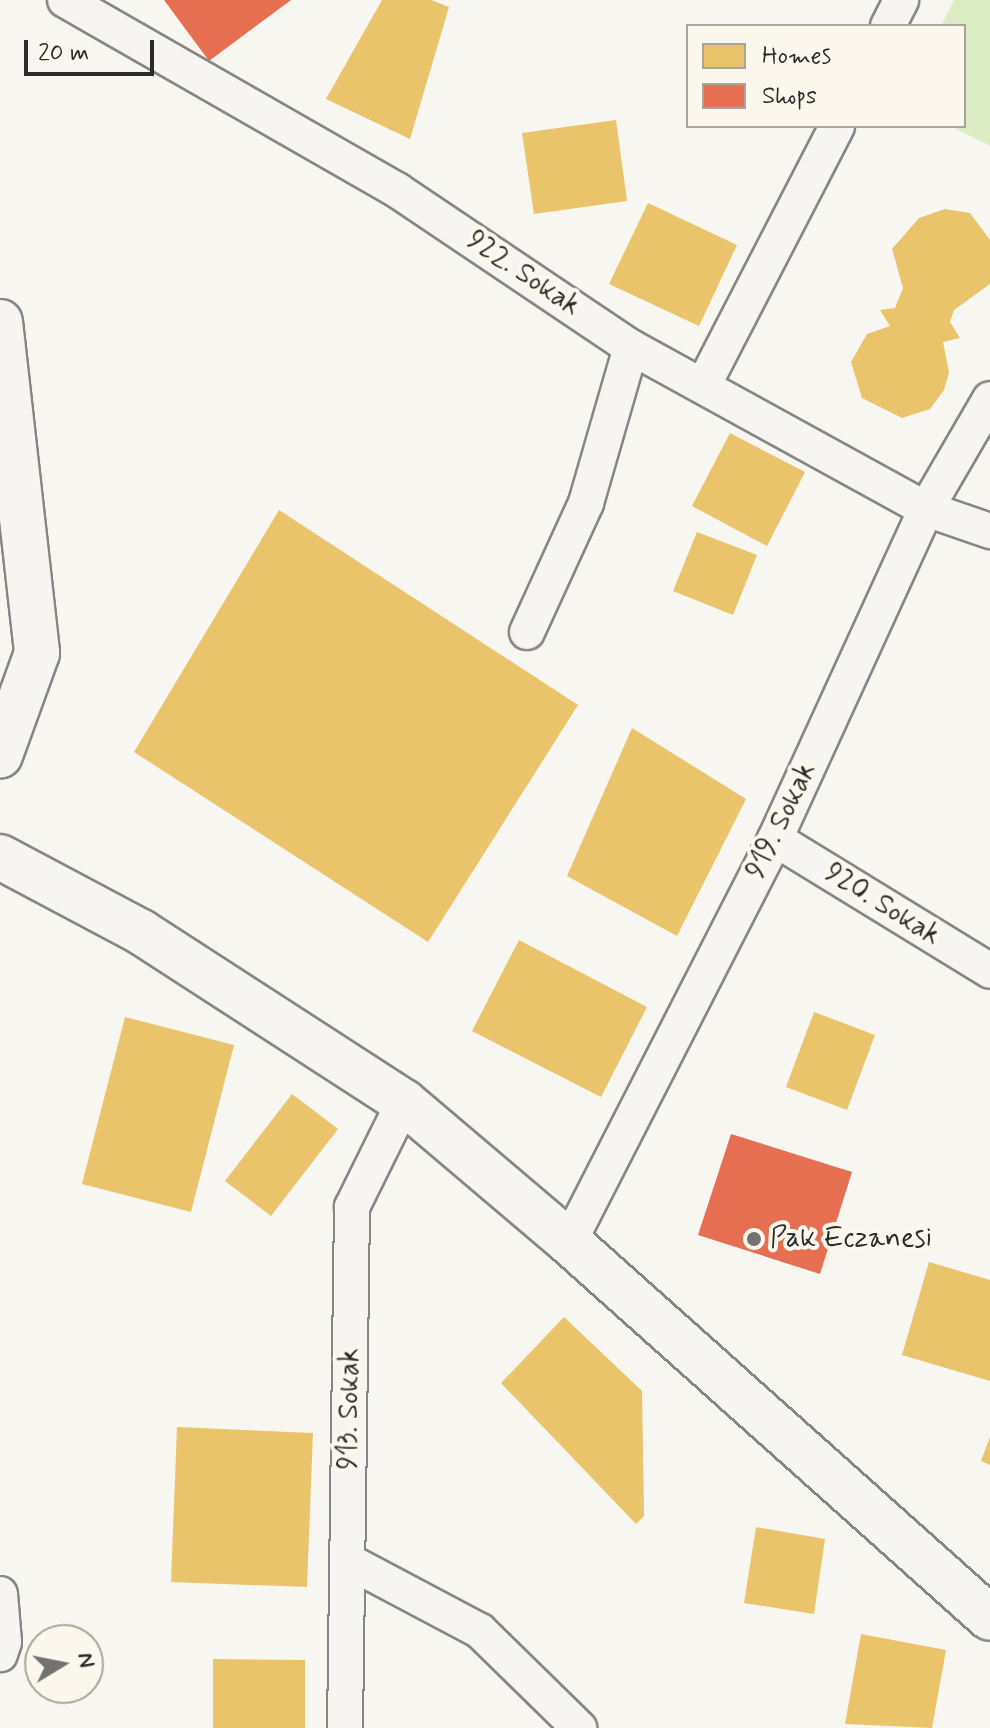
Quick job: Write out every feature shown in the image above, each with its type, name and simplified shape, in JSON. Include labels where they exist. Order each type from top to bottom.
[{"type":"street","name":"922. Sokak","points":[[65,0],[397,190],[631,347],[926,509],[990,531]]},
{"type":"street","points":[[889,24],[901,0]]},
{"type":"street","points":[[703,386],[836,128]]},
{"type":"street","points":[[0,322],[37,653],[0,755]]},
{"type":"street","points":[[527,632],[586,503],[631,347]]},
{"type":"street","name":"919. Sokak","points":[[569,1242],[775,839],[926,509],[990,399]]},
{"type":"street","name":"920. Sokak","points":[[775,839],[990,971]]},
{"type":"street","points":[[0,857],[141,932],[404,1102],[569,1242],[990,1618]]},
{"type":"street","name":"913. Sokak","points":[[345,1728],[352,1207],[404,1102]]},
{"type":"street","points":[[348,1561],[480,1631],[579,1728]]},
{"type":"street","points":[[0,1594],[4,1642],[0,1654]]},
{"type":"green space","points":[[954,0],[990,0],[990,146],[954,128],[966,128],[966,24],[942,24]]},
{"type":"building: Homes","points":[[382,0],[431,0],[449,7],[410,139],[326,99]]},
{"type":"building: Homes","points":[[616,120],[627,201],[534,214],[522,133]]},
{"type":"building: Homes","points":[[648,203],[737,245],[699,326],[609,284]]},
{"type":"building: Homes","points":[[945,209],[970,213],[990,240],[990,284],[954,310],[950,322],[960,338],[943,342],[949,372],[944,390],[930,409],[902,418],[862,398],[851,362],[867,334],[890,326],[880,310],[895,308],[903,288],[892,249],[919,218]]},
{"type":"building: Homes","points":[[730,433],[805,472],[767,546],[692,506]]},
{"type":"building: Homes","points":[[279,510],[578,705],[428,942],[134,752]]},
{"type":"building: Homes","points":[[697,532],[757,555],[733,615],[673,591]]},
{"type":"building: Homes","points":[[632,728],[746,799],[677,936],[567,876]]},
{"type":"building: Homes","points":[[519,940],[647,1007],[601,1097],[472,1031]]},
{"type":"building: Homes","points":[[814,1012],[875,1035],[847,1110],[786,1087]]},
{"type":"building: Homes","points":[[125,1017],[234,1045],[191,1212],[82,1184]]},
{"type":"building: Homes","points":[[292,1094],[338,1129],[271,1216],[225,1181]]},
{"type":"building: Homes","points":[[929,1262],[990,1280],[990,1381],[902,1355]]},
{"type":"building: Homes","points":[[564,1317],[642,1391],[644,1516],[636,1524],[501,1383]]},
{"type":"building: Homes","points":[[177,1427],[313,1433],[307,1587],[171,1582]]},
{"type":"building: Homes","points":[[990,1437],[990,1465],[981,1461]]},
{"type":"building: Homes","points":[[756,1527],[825,1539],[814,1614],[744,1603]]},
{"type":"building: Homes","points":[[861,1634],[946,1650],[932,1728],[845,1724]]},
{"type":"building: Homes","points":[[213,1659],[305,1660],[305,1728],[213,1728]]},
{"type":"building: Shops","points":[[164,0],[291,0],[209,61]]},
{"type":"building: Shops","points":[[731,1134],[852,1172],[820,1274],[698,1235]]},
{"type":"place","name":"Pak Eczanesi","points":[[754,1239]]}]
